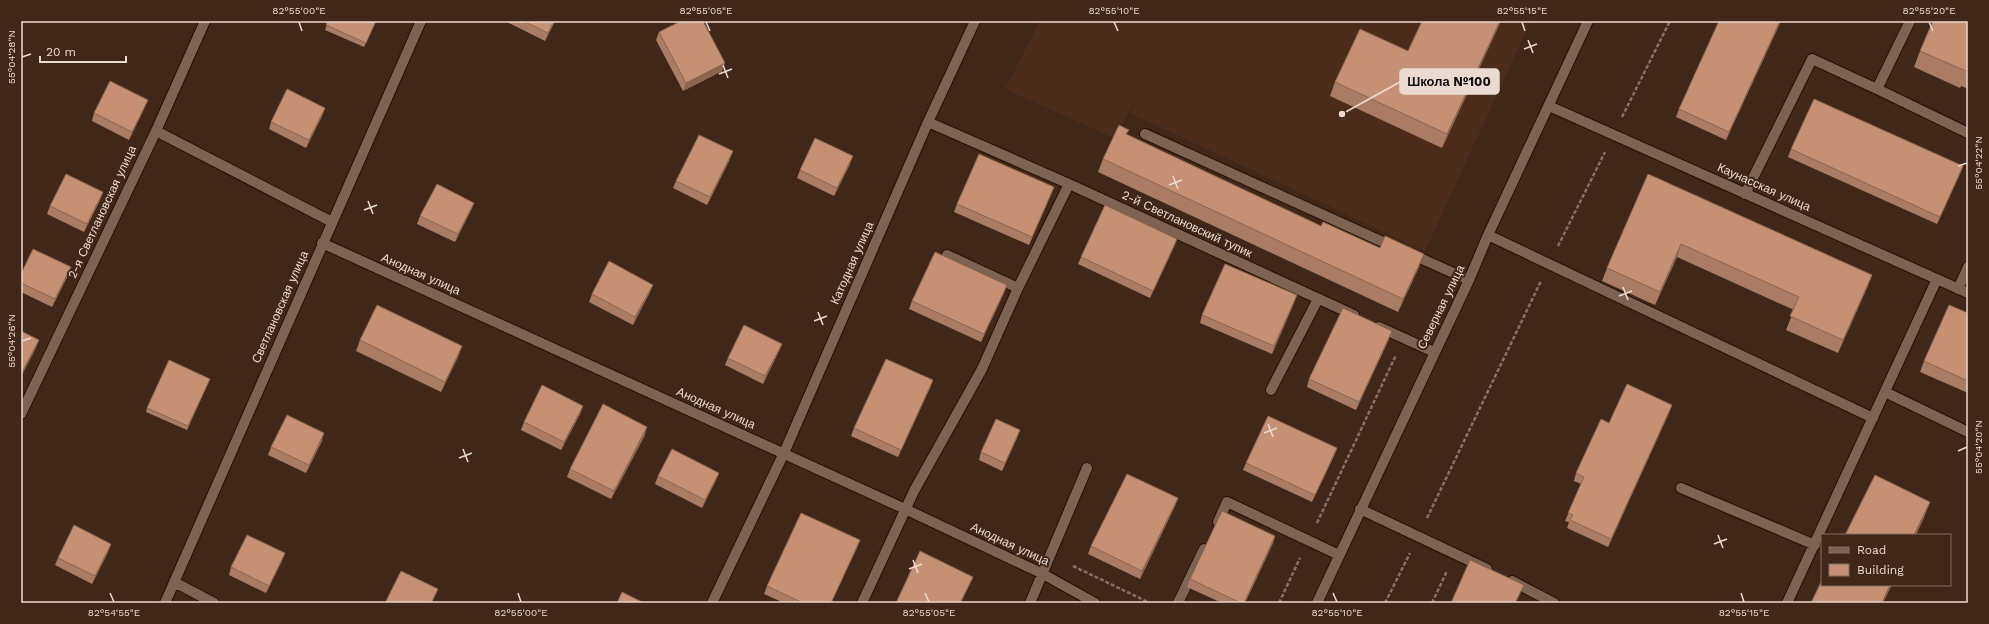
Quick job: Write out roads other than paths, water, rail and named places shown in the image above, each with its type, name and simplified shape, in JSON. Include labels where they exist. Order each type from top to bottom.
[{"type":"street","name":"2-я Светлановская улица","points":[[21,414],[156,131],[205,21]]},
{"type":"street","name":"Светлановская улица","points":[[165,603],[322,243],[421,21]]},
{"type":"street","name":"Катодная улица","points":[[712,603],[784,453],[928,122],[975,21]]},
{"type":"street","name":"Северная улица","points":[[1317,603],[1469,280],[1488,235],[1588,21]]},
{"type":"street","points":[[1877,89],[1910,21]]},
{"type":"street","points":[[1746,194],[1812,58],[1968,133]]},
{"type":"street","name":"Каунасская улица","points":[[1548,106],[1968,293]]},
{"type":"street","name":"2-й Светлановский тупик","points":[[928,122],[1069,184],[1434,352]]},
{"type":"street","points":[[156,131],[332,222]]},
{"type":"street","points":[[1145,134],[1469,280]]},
{"type":"street","points":[[862,603],[905,509],[982,369],[1018,288],[1069,184]]},
{"type":"street","points":[[1488,235],[1873,418]]},
{"type":"street","name":"Анодная улица","points":[[322,243],[905,509],[1043,574],[1095,603]]},
{"type":"street","points":[[947,255],[1018,288]]},
{"type":"street","points":[[1958,288],[1968,267]]},
{"type":"street","points":[[1788,603],[1937,279]]},
{"type":"street","points":[[1272,390],[1318,299]]},
{"type":"street","points":[[1885,392],[1968,432]]},
{"type":"street","points":[[1030,603],[1087,468]]},
{"type":"street","points":[[1681,488],[1815,545]]},
{"type":"street","points":[[1214,529],[1227,502],[1339,555]]},
{"type":"street","points":[[1360,509],[1456,553],[1554,603]]},
{"type":"street","points":[[1178,603],[1208,542]]},
{"type":"street","points":[[174,582],[214,603]]},
{"type":"place","name":"Школа №100","points":[[1342,114]]}]
